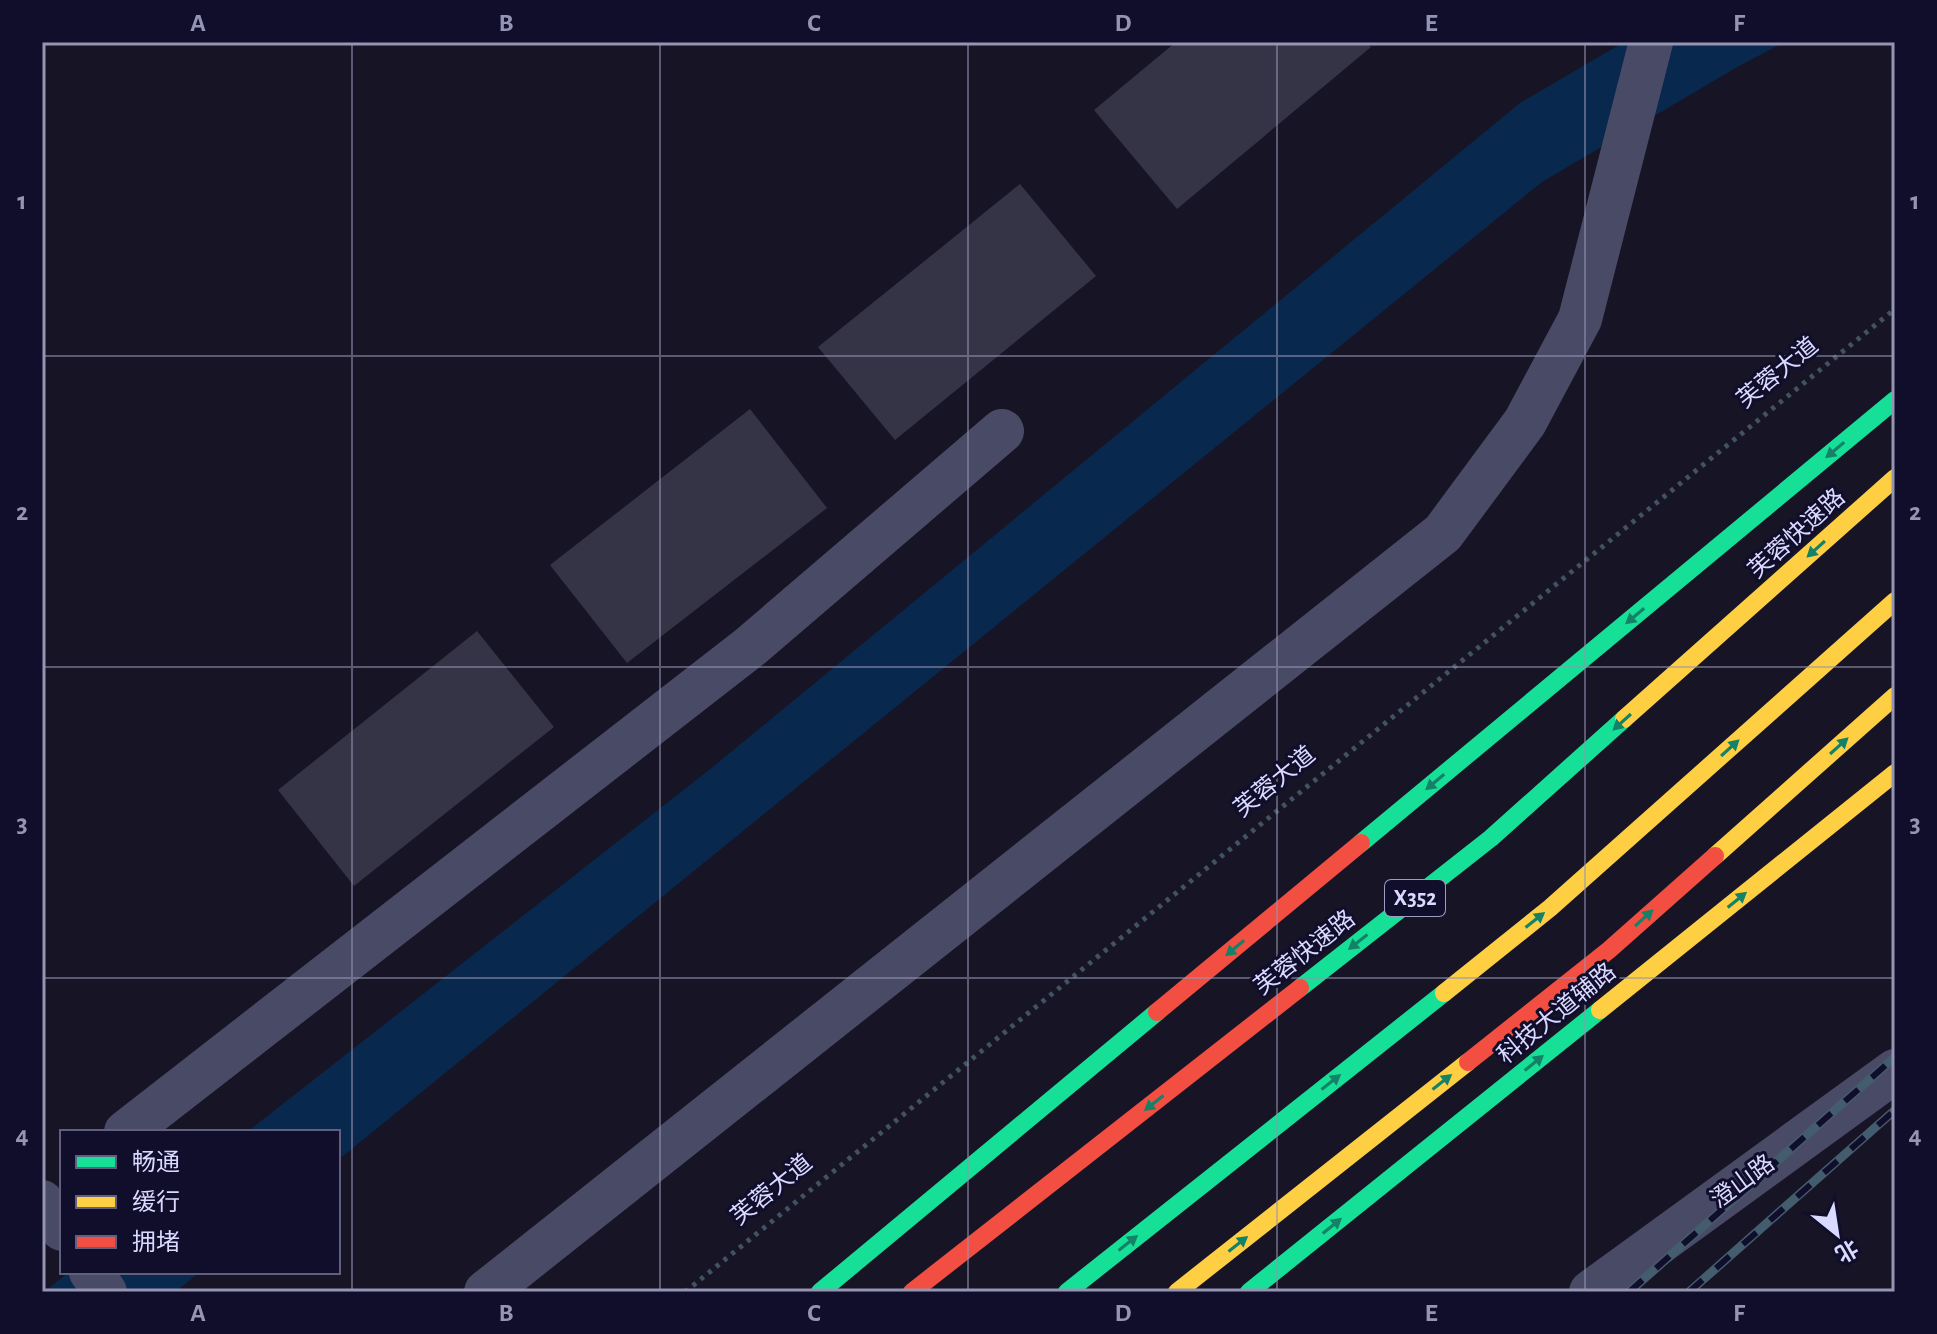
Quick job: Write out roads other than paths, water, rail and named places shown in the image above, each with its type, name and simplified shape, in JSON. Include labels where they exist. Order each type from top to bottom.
[{"type":"main road","points":[[820,1292],[1895,400]]},
{"type":"main road","name":"芙蓉快速路","points":[[912,1292],[1491,838],[1895,478]]},
{"type":"main road","points":[[1067,1292],[1550,908],[1895,601]]},
{"type":"main road","points":[[1177,1292],[1609,950],[1895,696]]},
{"type":"main road","name":"科技大道辅路","points":[[1249,1292],[1895,773]]},
{"type":"street","points":[[486,1292],[1443,533],[1525,422],[1580,319],[1651,42]]},
{"type":"street","points":[[129,1130],[751,646],[1002,431]]},
{"type":"street","name":"澄山路","points":[[1591,1292],[1895,1071]]},
{"type":"street","points":[[60,1184],[42,1200],[60,1226]]},
{"type":"street","points":[[92,1274],[105,1292]]},
{"type":"water","points":[[1624,42],[1785,42],[1542,182],[340,1158],[340,1130],[250,1130],[714,766],[1520,103]]},
{"type":"water","points":[[66,1274],[198,1274],[175,1292],[44,1292]]},
{"type":"railway","points":[[1629,1292],[1895,1057]]},
{"type":"railway","points":[[1689,1292],[1895,1110]]}]
